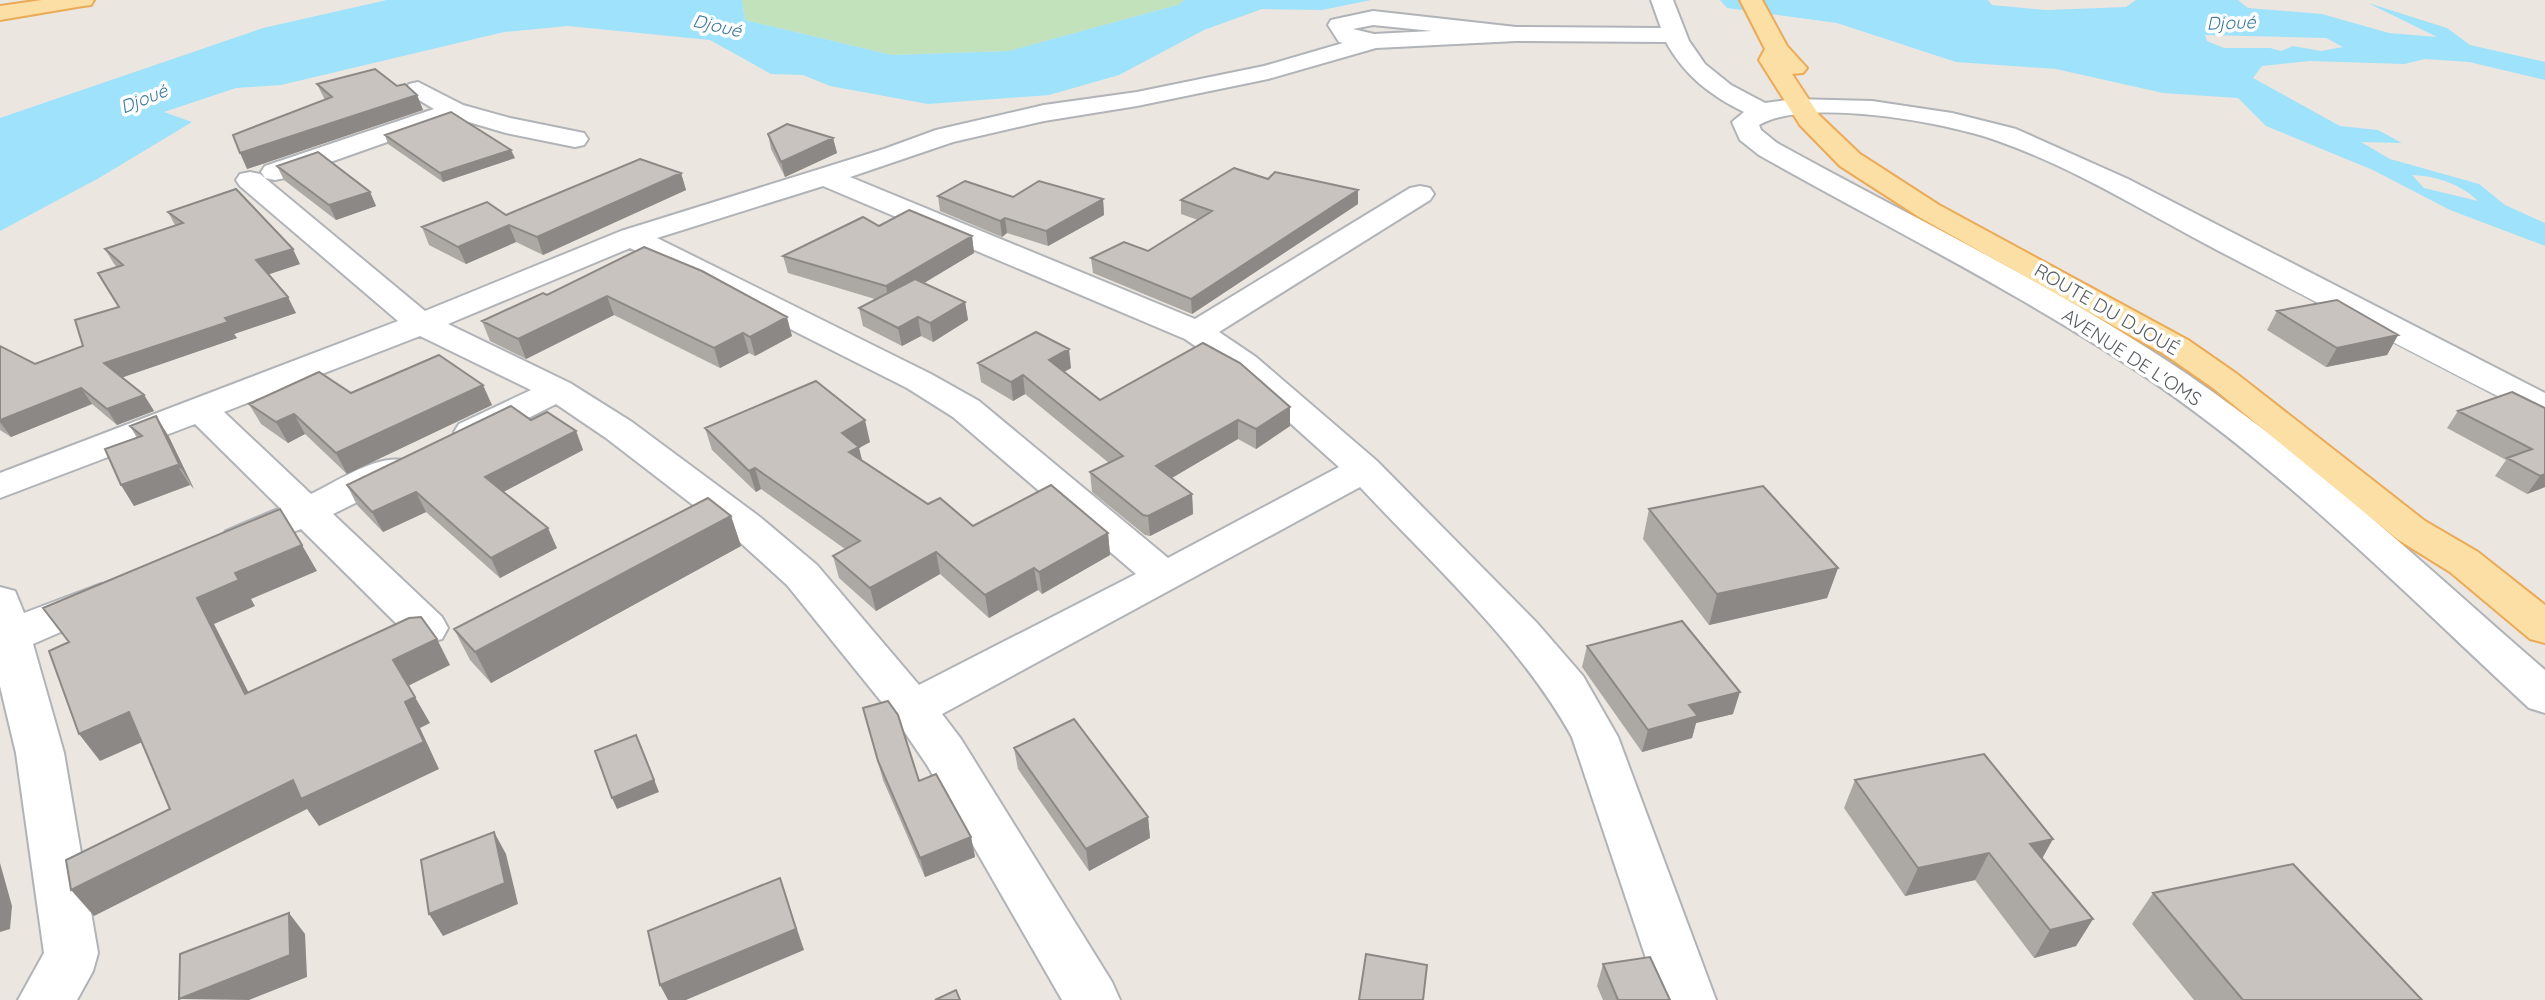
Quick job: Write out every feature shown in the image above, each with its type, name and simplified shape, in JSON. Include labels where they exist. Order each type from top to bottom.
[{"type":"main road","points":[[0,13],[83,0]]},
{"type":"main road","name":"ROUTE DU DJOUÉ","points":[[1756,10],[1777,48],[1771,60],[1809,106],[1830,142],[1869,173],[1929,211],[2176,347],[2225,381],[2411,530],[2464,562],[2545,628]]},
{"type":"street","points":[[1662,0],[1673,35],[1689,64],[1710,84],[1761,111],[1809,106],[1933,117],[2008,135],[2105,180],[2545,407]]},
{"type":"street","points":[[1516,34],[1383,19],[1339,25],[1347,37],[1374,41],[1516,34],[1673,35]]},
{"type":"street","points":[[0,486],[421,324],[631,237],[825,177],[945,136],[1044,113],[1137,99],[1268,72],[1374,41]]},
{"type":"street","points":[[418,89],[454,110],[506,125],[575,139]]},
{"type":"street","points":[[454,110],[250,180],[421,324],[558,390],[620,430],[747,526],[802,575],[913,709],[944,752],[1092,1000]]},
{"type":"street","name":"AVENUE DE L'OMS","points":[[1761,111],[1745,122],[1749,134],[1768,149],[2050,304],[2139,358],[2229,420],[2341,514],[2545,696]]},
{"type":"street","points":[[825,177],[1197,332],[1244,364],[1364,468],[1522,634],[1567,688],[1595,737],[1688,1000]]},
{"type":"street","points":[[1197,332],[1420,194]]},
{"type":"street","points":[[631,237],[919,381],[966,409],[1166,577]]},
{"type":"street","points":[[202,555],[304,513],[558,390]]},
{"type":"street","points":[[199,408],[304,513],[374,575],[426,628]]},
{"type":"street","points":[[913,709],[1166,577],[1364,468]]},
{"type":"street","points":[[46,1000],[66,971],[71,953],[40,753],[6,618],[139,582]]},
{"type":"green space","points":[[742,0],[1185,0],[1177,5],[1010,51],[892,55],[745,20]]},
{"type":"water","name":"Djoué","points":[[387,0],[742,0],[745,20],[892,55],[1009,51],[1177,5],[1185,0],[1371,0],[1322,10],[1262,9],[1204,30],[1119,75],[1049,95],[928,104],[830,86],[803,75],[771,74],[710,40],[568,26],[504,32],[281,85],[236,88],[164,112],[192,122],[99,178],[0,231],[0,118],[263,28]]},
{"type":"water","name":"Djoué","points":[[1720,0],[1988,0],[1992,5],[2046,10],[2126,7],[2136,0],[2238,0],[2248,8],[2322,14],[2389,33],[2437,37],[2368,3],[2447,28],[2470,45],[2545,62],[2545,80],[2469,62],[2425,59],[2404,64],[2310,61],[2262,66],[2253,78],[2340,126],[2378,130],[2402,143],[2361,142],[2390,159],[2479,184],[2505,205],[2545,223],[2545,246],[2450,210],[2373,170],[2266,126],[2238,98],[2163,93],[2056,69],[1956,62],[1837,23],[1727,8]],"holes":[[[2205,35],[2326,38],[2343,47],[2321,51],[2293,46],[2281,51],[2270,48],[2224,48],[2207,41]],[[2412,175],[2448,182],[2478,201],[2424,188]]]},
{"type":"building","points":[[375,69],[397,86],[405,84],[417,95],[240,153],[233,135],[332,97],[317,84]]},
{"type":"building","points":[[451,112],[511,150],[440,173],[385,135]]},
{"type":"building","points":[[787,124],[833,138],[781,162],[768,134]]},
{"type":"building","points":[[318,152],[370,192],[329,205],[277,166]]},
{"type":"building","points":[[640,159],[681,173],[537,237],[509,225],[458,247],[422,227],[487,202],[506,215]]},
{"type":"building","points":[[1234,168],[1268,179],[1275,172],[1358,190],[1191,299],[1091,258],[1124,242],[1148,251],[1212,211],[1181,200]]},
{"type":"building","points":[[965,181],[1013,197],[1039,181],[1103,199],[1046,231],[1005,218],[1000,221],[938,196]]},
{"type":"building","points":[[236,189],[293,249],[256,260],[288,297],[225,318],[228,322],[104,363],[144,395],[107,409],[81,388],[0,420],[0,346],[35,364],[83,346],[75,320],[119,307],[98,273],[123,265],[105,249],[183,223],[168,212]]},
{"type":"building","points":[[909,210],[972,236],[886,286],[783,256],[863,217],[879,226]]},
{"type":"building","points":[[644,247],[702,271],[787,317],[750,337],[743,333],[714,348],[607,296],[518,339],[482,321],[543,293],[547,295]]},
{"type":"building","points":[[915,279],[965,302],[930,323],[918,317],[898,328],[859,308]]},
{"type":"building","points":[[2337,300],[2398,335],[2337,348],[2277,311]]},
{"type":"building","points":[[1036,332],[1069,349],[1049,360],[1100,400],[1203,343],[1240,363],[1290,407],[1256,429],[1238,420],[1156,466],[1192,494],[1148,516],[1143,515],[1090,472],[1123,456],[1023,375],[1011,382],[978,363]]},
{"type":"building","points":[[439,355],[483,385],[336,453],[294,414],[276,422],[249,404],[319,372],[351,393]]},
{"type":"building","points":[[816,381],[865,420],[842,433],[859,447],[849,452],[928,504],[940,498],[973,526],[1051,485],[1108,533],[1039,572],[1034,568],[985,595],[936,552],[870,588],[833,556],[860,541],[755,468],[749,471],[705,428]]},
{"type":"building","points":[[2512,392],[2545,408],[2545,474],[2540,476],[2507,458],[2532,449],[2458,411]]},
{"type":"building","points":[[511,406],[531,420],[547,412],[576,431],[485,477],[548,528],[491,558],[416,492],[372,512],[347,485]]},
{"type":"building","points":[[156,416],[181,468],[177,465],[121,485],[105,449],[142,436],[130,426]]},
{"type":"building","points":[[1763,486],[1838,568],[1717,594],[1649,509]]},
{"type":"building","points":[[708,498],[731,516],[475,652],[454,629]]},
{"type":"building","points":[[280,509],[302,545],[235,573],[239,580],[197,598],[245,694],[409,618],[421,617],[437,639],[393,660],[415,697],[405,702],[424,742],[301,799],[293,780],[71,890],[66,860],[170,809],[129,712],[79,734],[49,651],[69,642],[43,608]]},
{"type":"building","points":[[1682,621],[1740,692],[1689,705],[1698,716],[1648,730],[1587,646]]},
{"type":"building","points":[[888,701],[898,715],[919,781],[936,774],[971,837],[920,858],[878,761],[863,708]]},
{"type":"building","points":[[1074,719],[1148,817],[1086,849],[1014,748]]},
{"type":"building","points":[[636,735],[654,780],[612,798],[595,751]]},
{"type":"building","points":[[1984,754],[2053,839],[2030,844],[2093,919],[2050,930],[1989,853],[1918,868],[1855,780]]},
{"type":"building","points":[[494,832],[505,883],[429,914],[421,860]]},
{"type":"building","points":[[2293,864],[2422,1000],[2243,1000],[2153,893]]},
{"type":"building","points":[[780,878],[796,929],[660,985],[648,931]]},
{"type":"building","points":[[289,913],[290,955],[179,999],[180,954]]},
{"type":"building","points":[[1366,954],[1427,965],[1423,1000],[1359,1000]]},
{"type":"building","points":[[1650,957],[1670,1000],[1618,1000],[1603,964]]},
{"type":"building","points":[[956,990],[960,1000],[935,1000]]}]
